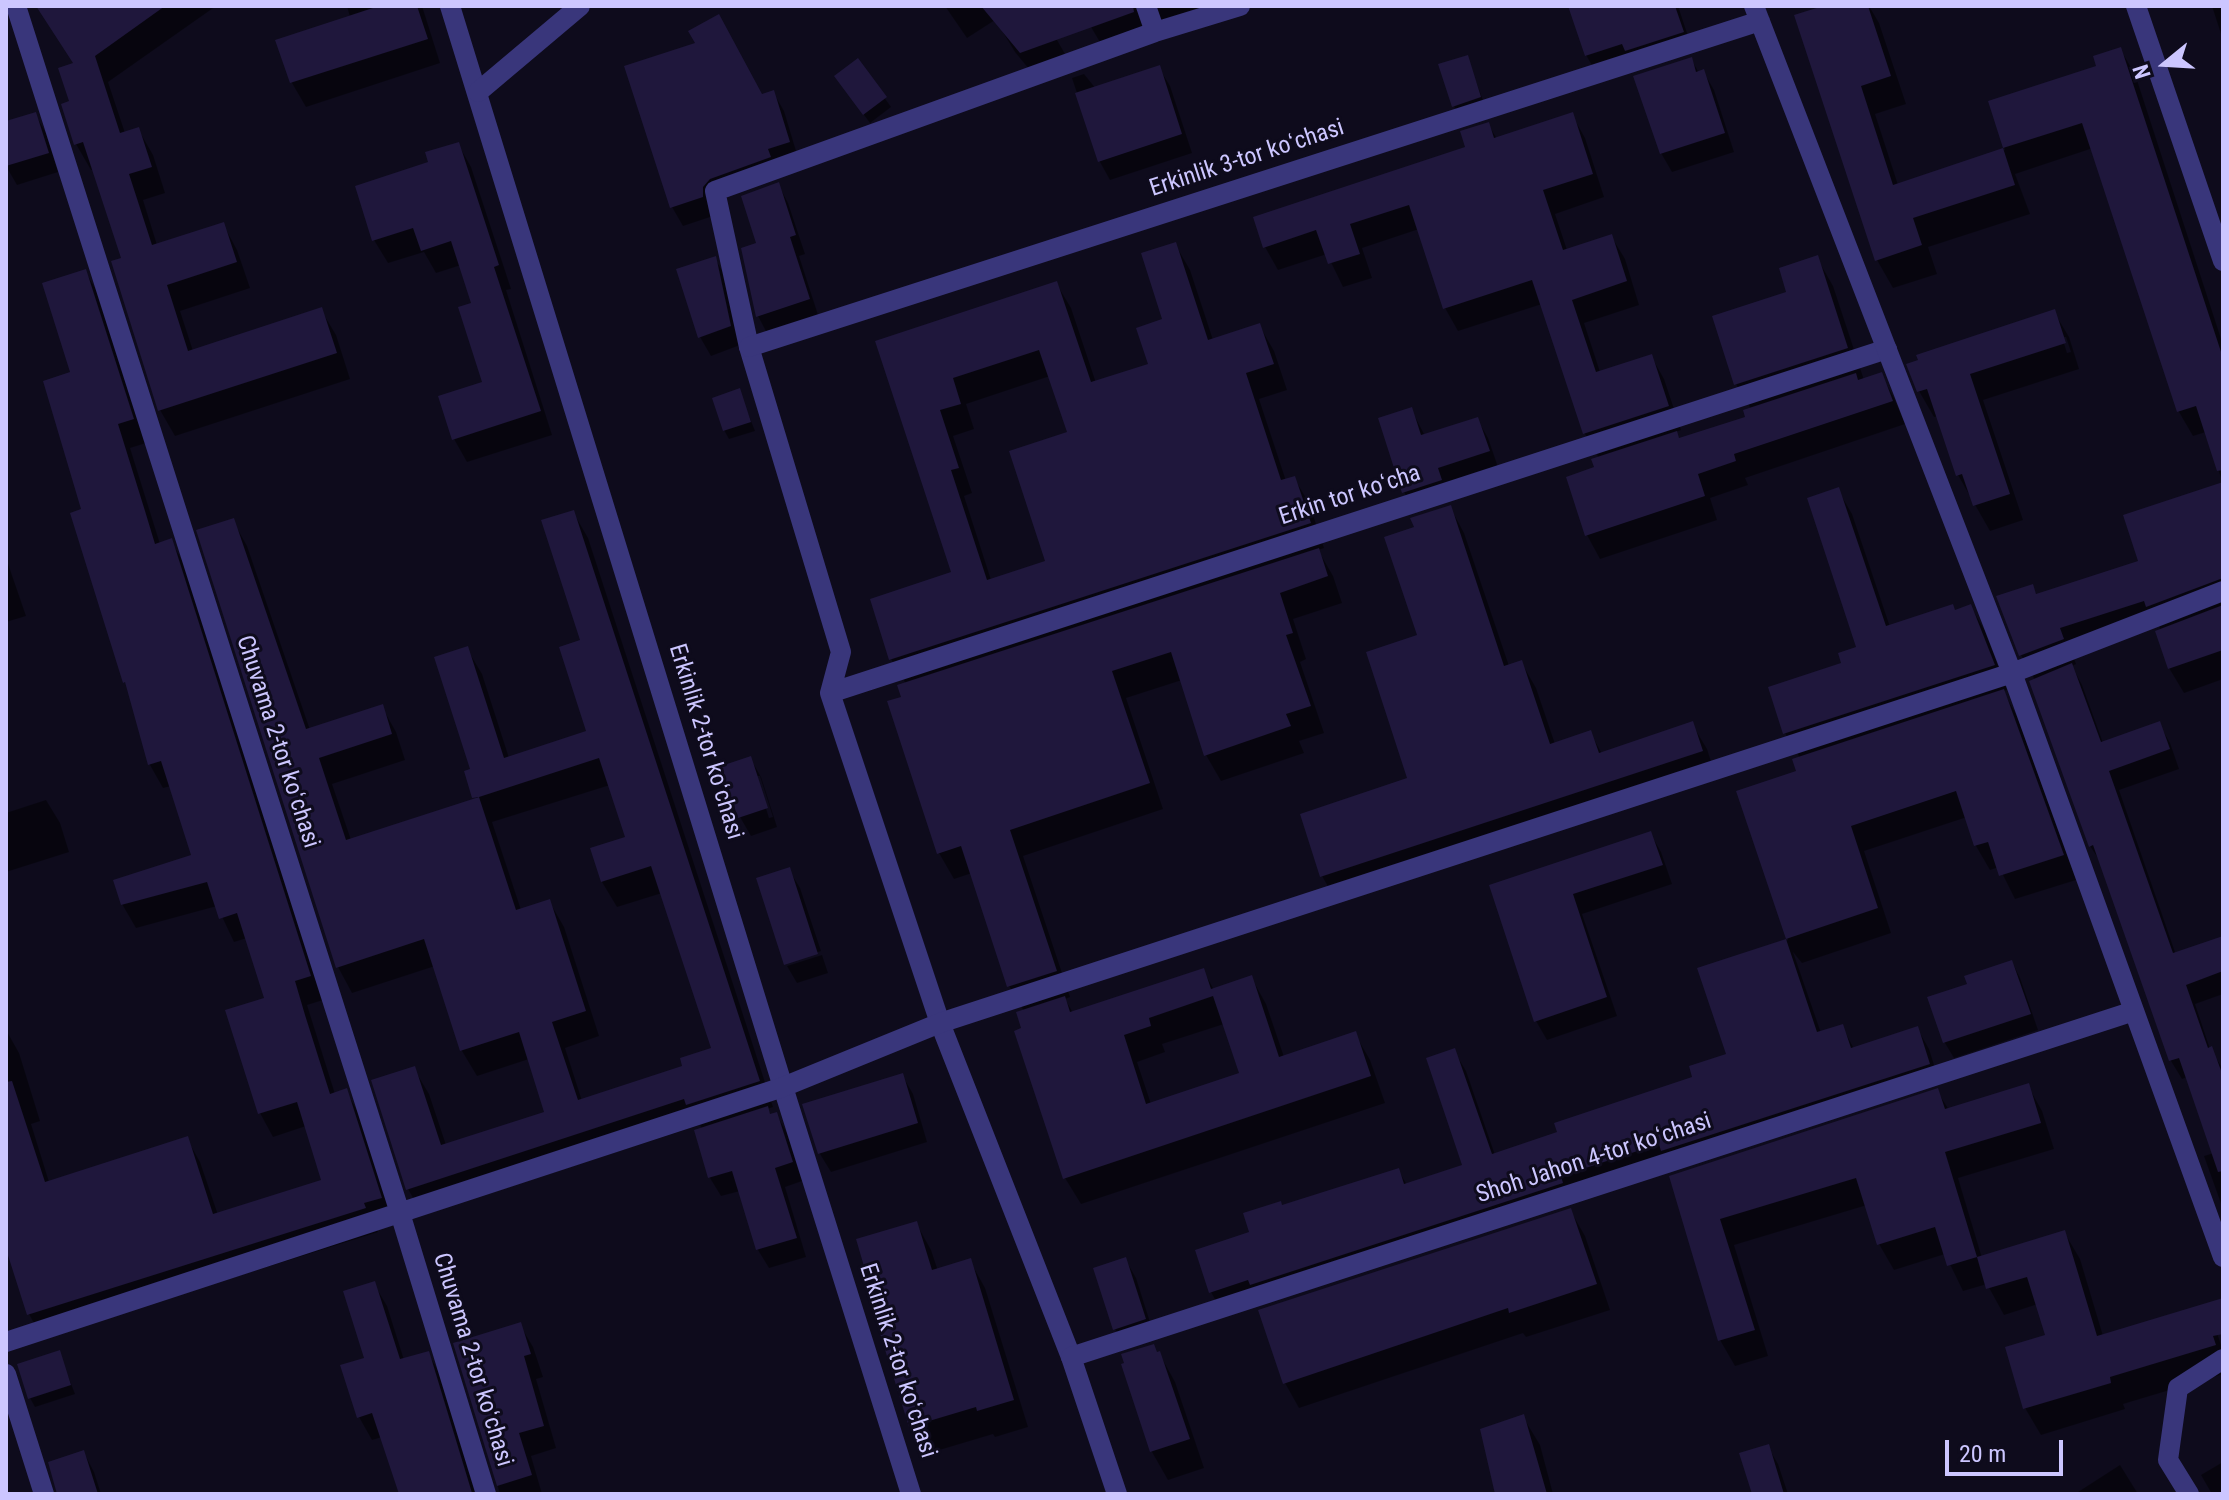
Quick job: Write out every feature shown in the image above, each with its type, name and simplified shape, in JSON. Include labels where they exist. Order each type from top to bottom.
[{"type":"street","name":"Chuvama 2-tor koʻchasi","points":[[16,6],[400,1213],[486,1494]]},
{"type":"street","name":"Erkinlik 2-tor koʻchasi","points":[[450,6],[911,1494]]},
{"type":"street","points":[[478,92],[580,6]]},
{"type":"street","points":[[1146,6],[1155,32]]},
{"type":"street","points":[[1117,1494],[1071,1357],[940,1023],[830,693],[841,652],[749,347],[715,191],[1155,32],[1240,6]]},
{"type":"street","points":[[2136,6],[2223,261]]},
{"type":"street","points":[[1757,14],[2012,673],[2223,1257]]},
{"type":"street","name":"Erkinlik 3-tor koʻchasi","points":[[749,347],[1757,14]]},
{"type":"street","name":"Erkin tor koʻcha","points":[[830,693],[1887,349]]},
{"type":"street","points":[[6,1342],[783,1087],[940,1023],[2012,673],[2223,591]]},
{"type":"street","name":"Shoh Jahon 4-tor koʻchasi","points":[[1071,1357],[2134,1011]]},
{"type":"street","points":[[2189,1494],[2168,1460],[2178,1388],[2223,1359]]},
{"type":"street","points":[[6,1374],[44,1494]]},
{"type":"building","points":[[36,6],[165,6],[95,56],[120,133],[139,127],[152,167],[129,174],[152,245],[224,222],[237,262],[167,285],[188,351],[322,307],[337,353],[158,411],[111,261],[121,258],[83,142],[74,145],[61,104],[69,101],[58,68],[73,63]]},
{"type":"building","points":[[379,6],[417,6],[428,39],[290,83],[275,40]]},
{"type":"building","points":[[981,6],[1133,6],[1134,12],[1020,53]]},
{"type":"building","points":[[1568,6],[1675,6],[1684,32],[1625,51],[1622,44],[1585,56]]},
{"type":"building","points":[[1823,6],[1868,6],[1891,76],[1861,86],[1893,185],[2003,148],[2015,185],[1913,218],[1922,245],[1875,261],[1794,15]]},
{"type":"building","points":[[719,14],[762,94],[774,90],[790,142],[768,149],[771,157],[710,179],[703,187],[703,197],[670,208],[624,66],[695,43],[688,31]]},
{"type":"building","points":[[2121,47],[2223,358],[2223,470],[2217,471],[2196,406],[2177,412],[2082,123],[2003,148],[1988,101],[2096,66],[2093,56]]},
{"type":"building","points":[[1468,55],[1481,97],[1452,107],[1438,64]]},
{"type":"building","points":[[1692,57],[1696,72],[1704,69],[1725,133],[1660,154],[1633,76]]},
{"type":"building","points":[[858,58],[887,97],[863,115],[834,76]]},
{"type":"building","points":[[1160,65],[1182,134],[1098,162],[1075,93]]},
{"type":"building","points":[[36,112],[49,153],[6,166],[6,121]]},
{"type":"building","points":[[1573,112],[1593,174],[1543,190],[1563,250],[1612,234],[1627,281],[1572,300],[1596,372],[1652,354],[1669,406],[1583,434],[1532,280],[1443,309],[1409,205],[1350,224],[1360,254],[1328,264],[1316,230],[1263,248],[1253,217],[1465,147],[1460,131],[1489,122],[1494,138]]},
{"type":"building","points":[[459,142],[499,265],[494,267],[541,411],[452,440],[438,396],[482,382],[458,307],[471,303],[451,241],[421,251],[413,228],[372,241],[355,186],[428,162],[425,152]]},
{"type":"building","points":[[779,182],[796,235],[790,237],[810,299],[756,317],[741,248],[756,243],[741,196]]},
{"type":"building","points":[[1176,242],[1208,340],[1260,323],[1274,364],[1246,373],[1281,480],[1295,476],[1311,523],[889,660],[870,599],[951,572],[875,341],[1057,281],[1091,382],[1148,364],[1136,328],[1162,319],[1141,253]],"holes":[[[1039,350],[1067,432],[1009,451],[1045,561],[987,580],[951,470],[959,468],[940,410],[961,404],[953,378]]]},
{"type":"building","points":[[1818,255],[1848,348],[1734,385],[1712,316],[1786,292],[1779,268]]},
{"type":"building","points":[[716,256],[731,326],[698,338],[676,269]]},
{"type":"building","points":[[86,269],[134,419],[118,424],[155,544],[172,538],[311,976],[295,981],[330,1094],[347,1088],[382,1198],[364,1203],[366,1208],[27,1315],[6,1249],[6,1082],[12,1081],[45,1182],[188,1136],[213,1214],[321,1180],[297,1102],[258,1114],[225,1010],[264,998],[237,913],[219,919],[207,882],[121,905],[113,880],[191,855],[161,761],[148,765],[125,682],[70,513],[81,509],[43,381],[70,372],[42,283]]},
{"type":"building","points":[[2055,309],[2066,343],[1970,374],[2010,494],[1973,506],[1962,474],[1956,476],[1927,389],[1917,392],[1906,364],[1918,360],[1916,355]]},
{"type":"building","points":[[1882,372],[1893,401],[1734,454],[1736,461],[1698,474],[1705,496],[1585,536],[1566,477],[1594,467],[1591,459],[1677,431],[1679,438],[1745,417],[1743,410],[1856,373],[1858,380]]},
{"type":"building","points":[[740,388],[751,422],[723,431],[712,398]]},
{"type":"building","points":[[1412,407],[1421,435],[1478,417],[1490,451],[1438,468],[1442,480],[1402,493],[1378,418]]},
{"type":"building","points":[[2223,482],[2223,578],[2146,607],[2144,601],[2060,628],[2064,639],[2019,656],[1996,596],[2033,584],[2036,594],[2138,561],[2123,515]]},
{"type":"building","points":[[1839,487],[1886,626],[1953,604],[1955,610],[1971,604],[1995,665],[1783,734],[1768,687],[1841,663],[1838,653],[1856,647],[1807,498]]},
{"type":"building","points":[[1451,505],[1504,666],[1522,660],[1550,744],[1591,730],[1599,753],[1693,721],[1703,751],[1320,877],[1300,814],[1407,778],[1366,652],[1417,635],[1384,537],[1414,527],[1410,518]]},
{"type":"building","points":[[574,510],[760,1081],[686,1105],[684,1099],[406,1190],[371,1080],[415,1066],[441,1145],[544,1112],[519,1032],[460,1051],[424,939],[336,968],[196,530],[234,518],[306,729],[383,704],[392,734],[319,758],[346,840],[479,797],[472,798],[464,771],[470,769],[434,657],[468,646],[504,758],[586,731],[559,647],[580,640],[541,520]],"holes":[[[599,758],[625,837],[590,848],[601,882],[651,866],[711,1048],[680,1058],[682,1066],[578,1100],[552,1022],[586,1011],[550,899],[516,910],[479,797]]]},
{"type":"building","points":[[1319,548],[1328,576],[1280,593],[1293,633],[1286,635],[1311,706],[1286,714],[1291,726],[1204,756],[1171,652],[1112,671],[1150,783],[1010,830],[1057,971],[1007,987],[961,846],[937,854],[887,701],[901,697],[897,685]]},
{"type":"building","points":[[2223,605],[2223,650],[2168,669],[2155,631]]},
{"type":"building","points":[[2072,663],[2101,742],[2160,721],[2170,749],[2109,771],[2173,953],[2223,936],[2223,971],[2186,985],[2208,1048],[2212,1046],[2223,1076],[2223,1171],[2218,1172],[2179,1058],[2169,1061],[2093,845],[2089,847],[2029,681]]},
{"type":"building","points":[[2004,689],[2064,855],[1999,876],[1988,842],[1974,846],[1956,791],[1851,826],[1878,908],[1786,939],[1736,791],[1796,771],[1792,759]]},
{"type":"building","points":[[751,756],[768,808],[738,818],[721,766]]},
{"type":"building","points":[[1651,831],[1663,865],[1573,894],[1607,997],[1534,1022],[1489,885]]},
{"type":"building","points":[[790,867],[818,954],[784,965],[756,878]]},
{"type":"building","points":[[1786,939],[1817,1032],[1843,1024],[1851,1048],[1918,1026],[1930,1064],[1661,1151],[1659,1144],[1561,1176],[1563,1183],[1250,1285],[1248,1280],[1209,1293],[1195,1250],[1249,1232],[1243,1213],[1281,1201],[1282,1205],[1399,1168],[1404,1184],[1462,1165],[1426,1058],[1455,1048],[1492,1154],[1557,1132],[1554,1123],[1692,1077],[1689,1066],[1726,1054],[1697,968]]},
{"type":"building","points":[[2012,960],[2031,1014],[1943,1043],[1927,997],[1967,984],[1964,976]]},
{"type":"building","points":[[1204,968],[1211,989],[1252,975],[1279,1057],[1356,1031],[1371,1076],[1063,1179],[1014,1031],[1021,1028],[1016,1012],[1065,996],[1070,1012]],"holes":[[[1213,996],[1239,1073],[1146,1104],[1124,1035],[1151,1026],[1149,1018]]]},
{"type":"building","points":[[903,1073],[918,1123],[818,1154],[802,1104]]},
{"type":"building","points":[[2029,1083],[2041,1123],[1945,1152],[1977,1257],[1947,1266],[1935,1227],[1877,1245],[1856,1178],[1720,1219],[1755,1330],[1718,1341],[1669,1176],[1938,1088],[1945,1109]]},
{"type":"building","points":[[768,1106],[770,1114],[777,1112],[793,1162],[775,1168],[797,1238],[756,1250],[732,1171],[708,1178],[694,1130]]},
{"type":"building","points":[[1571,1208],[1597,1284],[1509,1313],[1508,1308],[1283,1384],[1258,1310]]},
{"type":"building","points":[[917,1221],[932,1270],[971,1258],[1014,1400],[977,1411],[976,1407],[909,1427],[869,1298],[873,1297],[856,1239]]},
{"type":"building","points":[[2065,1230],[2097,1336],[2223,1298],[2223,1334],[2213,1336],[2216,1345],[2110,1377],[2111,1383],[2023,1409],[2005,1347],[2045,1335],[2027,1277],[1986,1289],[1977,1257]]},
{"type":"building","points":[[1126,1257],[1146,1319],[1113,1330],[1093,1268]]},
{"type":"building","points":[[375,1281],[400,1359],[429,1351],[472,1493],[399,1494],[372,1413],[357,1418],[340,1365],[364,1358],[343,1291]]},
{"type":"building","points":[[521,1322],[531,1354],[524,1356],[544,1426],[519,1433],[532,1475],[497,1486],[453,1343]]},
{"type":"building","points":[[1154,1344],[1157,1352],[1160,1351],[1190,1439],[1150,1452],[1121,1364],[1124,1363],[1121,1354]]},
{"type":"building","points":[[60,1350],[71,1385],[28,1399],[17,1364]]},
{"type":"building","points":[[1524,1414],[1547,1494],[1495,1494],[1480,1429]]},
{"type":"building","points":[[1769,1444],[1784,1494],[1752,1494],[1739,1453]]},
{"type":"building","points":[[84,1450],[98,1494],[57,1494],[48,1462]]}]
